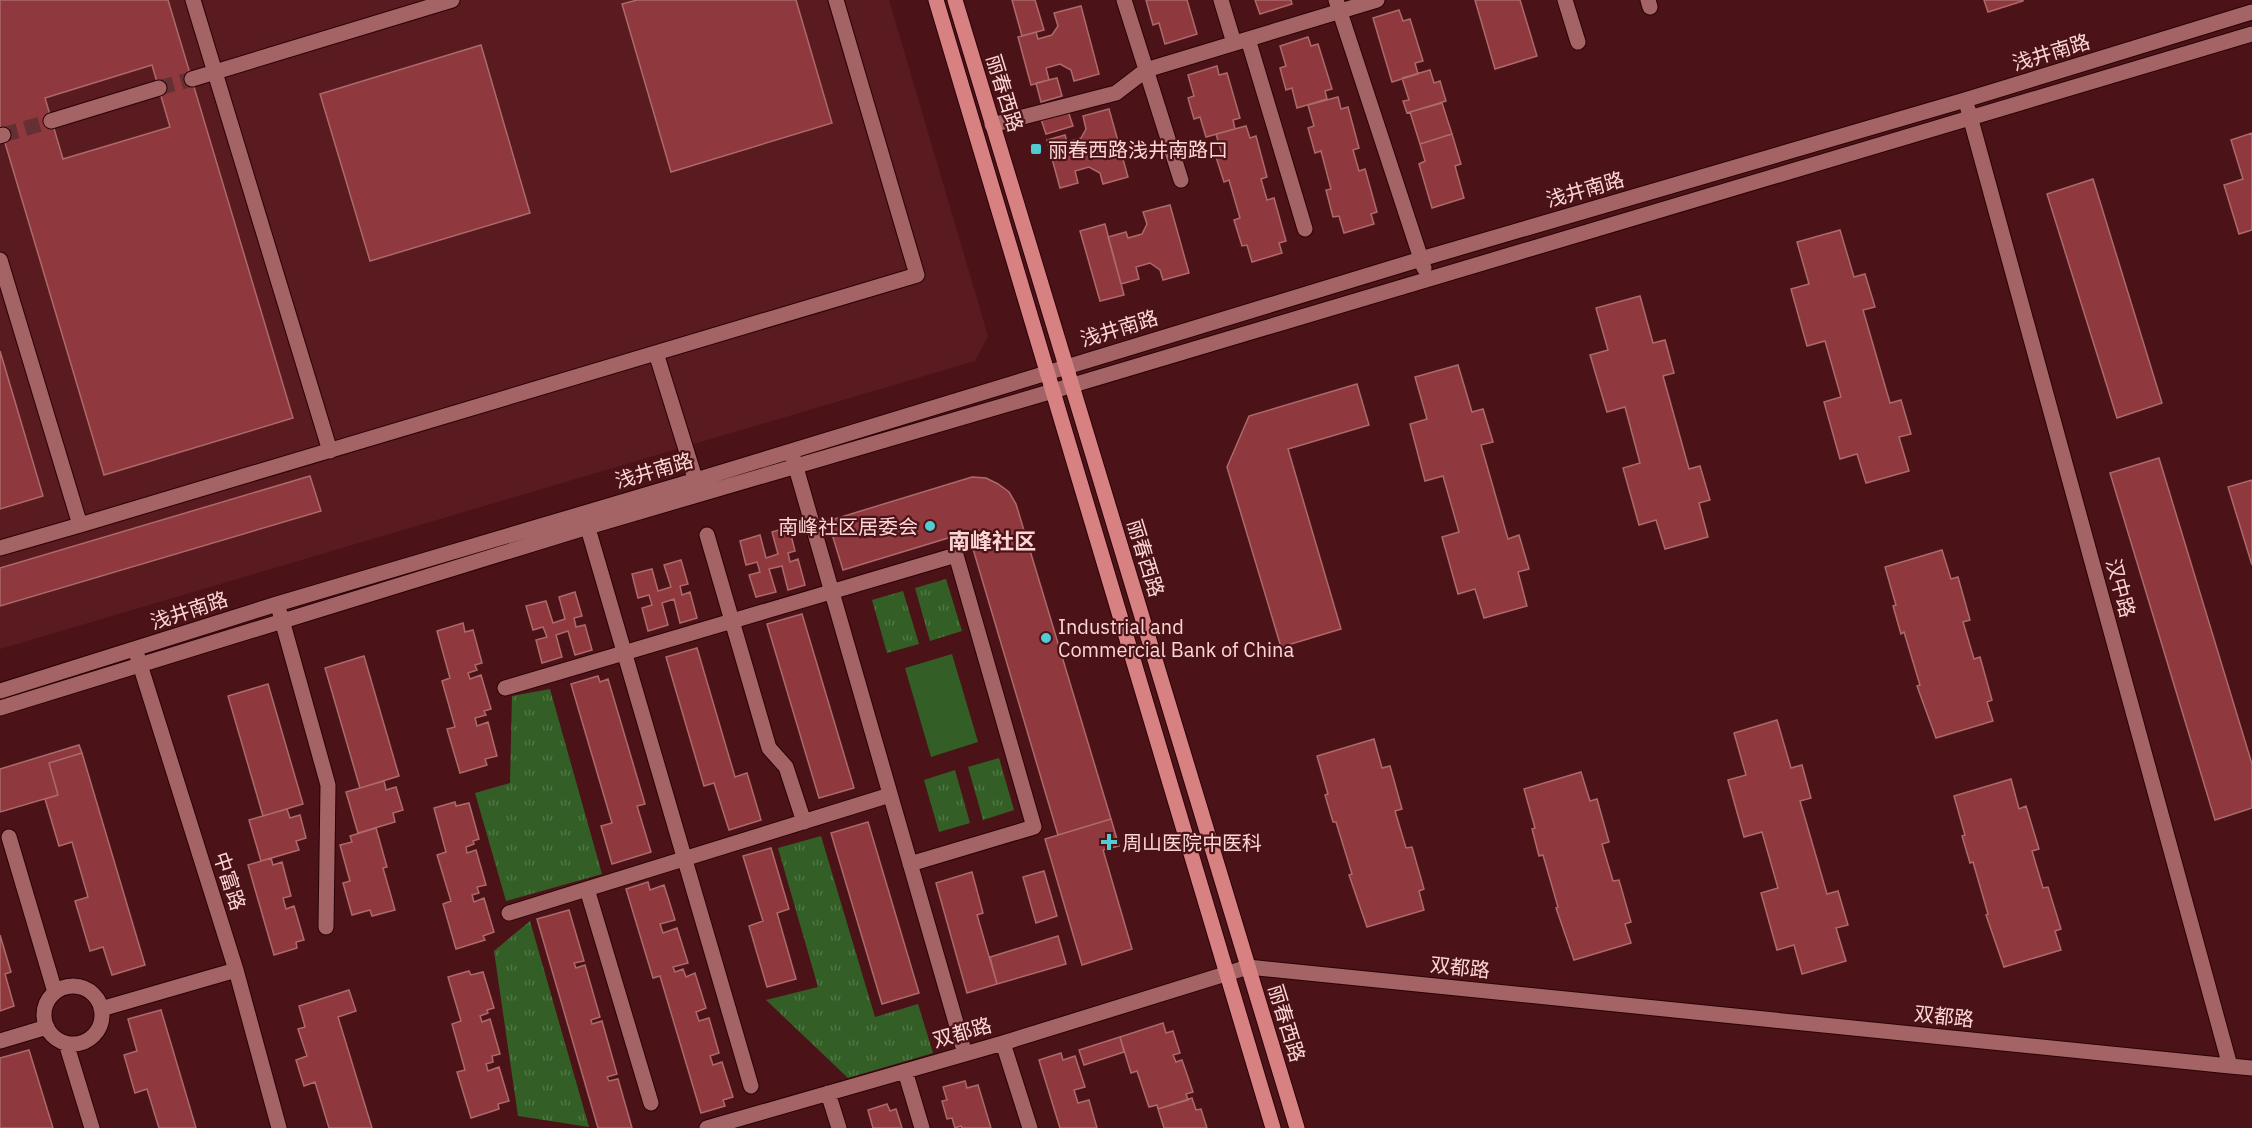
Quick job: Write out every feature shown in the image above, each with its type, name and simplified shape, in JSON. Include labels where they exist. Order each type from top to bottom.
[{"type":"main road","name":"丽春西路","points":[[936,0],[1273,1128]]},
{"type":"main road","name":"丽春西路","points":[[955,0],[1297,1128]]},
{"type":"street","points":[[193,0],[330,451]]},
{"type":"street","points":[[192,79],[452,0]]},
{"type":"street","points":[[0,548],[917,275],[836,0]]},
{"type":"street","points":[[1124,0],[1180,180]]},
{"type":"street","points":[[1221,0],[1241,41],[1305,229]]},
{"type":"street","points":[[992,125],[1116,93],[1146,70],[1241,41],[1338,6],[1377,0]]},
{"type":"street","points":[[1565,0],[1578,42]]},
{"type":"street","points":[[1338,6],[1428,280]]},
{"type":"street","name":"浅井南路","points":[[0,708],[588,527],[698,487],[793,458],[1066,366],[1421,259],[1965,100],[2252,12]]},
{"type":"street","name":"浅井南路","points":[[793,458],[1071,386],[2252,34]]},
{"type":"street","points":[[51,121],[159,88]]},
{"type":"street","name":"汉中路","points":[[1965,100],[2230,1066]]},
{"type":"street","points":[[0,260],[80,525]]},
{"type":"street","points":[[656,353],[698,487]]},
{"type":"street","points":[[793,458],[965,1054]]},
{"type":"street","name":"浅井南路","points":[[0,691],[277,604],[583,512],[698,487]]},
{"type":"street","points":[[583,512],[751,1086]]},
{"type":"street","points":[[707,535],[769,748],[786,766],[804,822]]},
{"type":"street","points":[[505,688],[956,555],[1034,827],[910,864]]},
{"type":"street","points":[[277,604],[328,785],[326,927]]},
{"type":"street","name":"中富路","points":[[136,649],[139,665],[236,970],[279,1128]]},
{"type":"street","points":[[509,913],[890,795]]},
{"type":"street","points":[[9,837],[55,992]]},
{"type":"street","points":[[587,889],[651,1103]]},
{"type":"street","name":"双都路","points":[[707,1128],[1002,1043],[1248,967],[2230,1066]]},
{"type":"street","points":[[101,1009],[236,970]]},
{"type":"street","points":[[67,986],[80,987],[92,993],[100,1003],[101,1009],[99,1028],[90,1038],[79,1044],[66,1043],[54,1037],[47,1027],[44,1014],[47,1002],[55,992],[67,986]]},
{"type":"street","points":[[0,1041],[47,1027]]},
{"type":"street","points":[[66,1043],[92,1128]]},
{"type":"street","points":[[1002,1043],[1029,1128]]},
{"type":"street","points":[[2230,1066],[2252,1068]]},
{"type":"street","points":[[904,1071],[922,1128]]},
{"type":"street","points":[[828,1093],[838,1128]]},
{"type":"shaded area","points":[[0,0],[889,0],[988,336],[975,361],[0,649]]},
{"type":"green space","points":[[946,579],[962,631],[930,641],[915,588]]},
{"type":"green space","points":[[903,591],[919,644],[887,653],[872,600]]},
{"type":"green space","points":[[952,654],[978,742],[931,757],[905,668]]},
{"type":"green space","points":[[550,689],[602,874],[506,901],[475,793],[510,783],[512,696]]},
{"type":"green space","points":[[999,758],[1014,810],[983,820],[968,767]]},
{"type":"green space","points":[[955,770],[970,823],[939,832],[924,780]]},
{"type":"green space","points":[[821,836],[875,1017],[918,1004],[933,1053],[848,1078],[766,1000],[818,987],[778,848]]},
{"type":"green space","points":[[530,921],[589,1127],[518,1116],[494,951]]},
{"type":"building","points":[[0,0],[168,0],[293,418],[104,475],[0,126]],"holes":[[[152,65],[170,127],[63,159],[45,98]]]},
{"type":"building","points":[[637,0],[796,0],[832,123],[671,172],[622,4]]},
{"type":"building","points":[[1012,0],[1035,0],[1044,30],[1022,36]]},
{"type":"building","points":[[1146,0],[1187,0],[1197,34],[1165,44],[1159,23],[1153,25]]},
{"type":"building","points":[[1255,0],[1291,0],[1292,4],[1260,14]]},
{"type":"building","points":[[1475,0],[1520,0],[1537,56],[1495,69]]},
{"type":"building","points":[[1984,0],[2023,0],[2023,1],[1988,12]]},
{"type":"building","points":[[1081,6],[1099,74],[1074,81],[1071,70],[1060,64],[1046,68],[1049,80],[1031,85],[1018,37],[1036,32],[1038,39],[1052,35],[1058,26],[1054,13]]},
{"type":"building","points":[[1399,10],[1403,21],[1410,19],[1423,61],[1415,63],[1418,74],[1392,82],[1373,18]]},
{"type":"building","points":[[1308,37],[1311,46],[1318,44],[1332,89],[1325,91],[1327,99],[1297,108],[1292,88],[1286,90],[1280,68],[1286,66],[1280,46]]},
{"type":"building","points":[[481,45],[530,213],[370,261],[320,94]]},
{"type":"building","points":[[1217,66],[1219,75],[1227,73],[1240,118],[1233,120],[1235,129],[1206,137],[1200,117],[1194,119],[1188,98],[1194,96],[1188,75]]},
{"type":"building","points":[[1430,70],[1434,83],[1440,81],[1446,101],[1407,113],[1403,101],[1409,100],[1402,78]]},
{"type":"building","points":[[1057,78],[1062,96],[1041,102],[1036,83]]},
{"type":"building","points":[[1338,97],[1341,109],[1348,107],[1359,148],[1353,150],[1359,171],[1365,169],[1377,212],[1371,214],[1374,224],[1344,233],[1339,216],[1333,217],[1326,190],[1331,189],[1321,151],[1315,153],[1308,128],[1314,126],[1308,105]]},
{"type":"building","points":[[1442,103],[1452,134],[1420,144],[1410,112]]},
{"type":"building","points":[[1109,109],[1128,177],[1103,184],[1100,173],[1089,167],[1075,171],[1078,183],[1060,188],[1047,140],[1065,135],[1067,142],[1081,138],[1086,129],[1083,116]]},
{"type":"building","points":[[1068,111],[1073,126],[1046,134],[1041,119]]},
{"type":"building","points":[[1246,126],[1250,138],[1256,136],[1267,177],[1261,179],[1267,200],[1274,198],[1286,241],[1279,243],[1282,253],[1252,262],[1247,245],[1242,246],[1234,220],[1240,218],[1229,180],[1224,182],[1216,157],[1222,155],[1216,134]]},
{"type":"building","points":[[2252,133],[2252,230],[2239,234],[2224,185],[2243,179],[2231,140]]},
{"type":"building","points":[[1452,134],[1461,164],[1455,166],[1464,198],[1432,208],[1419,164],[1425,161],[1420,144]]},
{"type":"building","points":[[2093,179],[2162,403],[2117,418],[2047,194]]},
{"type":"building","points":[[1170,205],[1189,273],[1163,280],[1160,270],[1150,263],[1136,267],[1139,279],[1121,284],[1108,237],[1126,232],[1128,238],[1142,234],[1147,224],[1143,212]]},
{"type":"building","points":[[1105,224],[1124,295],[1100,301],[1080,231]]},
{"type":"building","points":[[1840,230],[1854,277],[1865,274],[1875,307],[1863,310],[1890,403],[1901,400],[1911,434],[1899,437],[1909,471],[1866,483],[1857,454],[1840,459],[1824,402],[1841,397],[1825,341],[1807,346],[1791,289],[1809,284],[1797,242]]},
{"type":"building","points":[[1640,296],[1653,343],[1665,340],[1674,373],[1663,376],[1689,469],[1700,466],[1710,500],[1699,503],[1708,537],[1665,549],[1656,520],[1639,525],[1623,468],[1640,463],[1625,407],[1607,412],[1590,355],[1608,350],[1596,308]]},
{"type":"building","points":[[0,351],[43,496],[0,509]]},
{"type":"building","points":[[1458,365],[1472,412],[1483,409],[1493,442],[1481,445],[1508,539],[1519,535],[1529,569],[1518,572],[1527,606],[1484,618],[1475,589],[1458,594],[1442,537],[1459,532],[1443,476],[1425,481],[1410,424],[1427,419],[1415,377]]},
{"type":"building","points":[[1357,384],[1369,425],[1288,449],[1341,629],[1281,647],[1227,467],[1249,416]]},
{"type":"building","points":[[2159,458],[2252,764],[2252,808],[2215,820],[2110,473]]},
{"type":"building","points":[[310,476],[321,511],[0,606],[0,568]]},
{"type":"building","points":[[972,477],[986,478],[998,484],[1009,492],[1016,504],[1111,819],[1058,835],[968,532],[843,570],[828,521]]},
{"type":"building","points":[[2252,480],[2252,565],[2228,487]]},
{"type":"building","points":[[789,527],[795,551],[788,553],[790,562],[798,559],[805,585],[788,590],[782,566],[769,569],[776,592],[756,597],[749,575],[760,572],[757,562],[746,565],[740,541],[760,535],[766,558],[778,554],[772,532]]},
{"type":"building","points":[[1942,550],[1951,579],[1958,577],[1970,620],[1963,622],[1974,659],[1980,657],[1992,700],[1987,702],[1993,721],[1936,738],[1917,686],[1920,685],[1904,632],[1901,634],[1893,606],[1896,605],[1885,567]]},
{"type":"building","points":[[681,560],[688,584],[680,586],[682,595],[690,592],[697,618],[680,623],[674,599],[662,603],[668,625],[648,631],[642,608],[652,605],[649,595],[638,598],[632,574],[652,569],[658,591],[671,587],[664,565]]},
{"type":"building","points":[[575,592],[582,616],[574,618],[576,627],[585,625],[592,650],[575,655],[568,631],[556,635],[562,657],[542,663],[536,640],[547,637],[543,627],[533,630],[526,606],[546,601],[553,623],[565,619],[559,597]]},
{"type":"building","points":[[802,614],[854,788],[819,798],[767,624]]},
{"type":"building","points":[[463,623],[465,632],[473,630],[482,663],[475,665],[477,670],[468,673],[470,679],[481,675],[491,709],[484,711],[486,715],[475,718],[477,726],[488,722],[497,756],[485,759],[487,765],[460,773],[447,729],[455,727],[442,681],[450,678],[437,631]]},
{"type":"building","points":[[697,648],[735,777],[747,773],[761,820],[729,830],[714,783],[704,786],[666,657]]},
{"type":"building","points":[[364,656],[399,776],[360,788],[325,668]]},
{"type":"building","points":[[598,676],[600,682],[608,679],[645,804],[637,806],[651,852],[612,864],[601,826],[612,823],[571,684]]},
{"type":"building","points":[[268,684],[303,804],[263,816],[228,696]]},
{"type":"building","points":[[1777,720],[1791,768],[1802,765],[1811,798],[1800,801],[1827,894],[1838,891],[1848,925],[1836,928],[1846,961],[1802,974],[1794,945],[1777,950],[1761,893],[1778,888],[1762,832],[1744,837],[1728,780],[1746,775],[1734,733]]},
{"type":"building","points":[[1374,739],[1382,768],[1390,766],[1402,809],[1395,811],[1406,848],[1412,847],[1424,889],[1419,891],[1424,910],[1367,927],[1349,875],[1352,874],[1336,822],[1333,822],[1325,795],[1328,794],[1317,756]]},
{"type":"building","points":[[79,745],[82,753],[49,763],[58,795],[0,812],[0,769]]},
{"type":"building","points":[[82,753],[145,965],[112,975],[103,947],[90,951],[75,901],[88,897],[72,842],[59,846],[45,799],[58,795],[49,763]]},
{"type":"building","points":[[1581,772],[1590,801],[1597,799],[1609,842],[1602,844],[1613,881],[1619,880],[1631,922],[1625,924],[1631,943],[1574,960],[1556,908],[1558,907],[1543,855],[1539,856],[1532,829],[1535,828],[1524,789]]},
{"type":"building","points":[[2011,779],[2019,809],[2026,806],[2039,849],[2032,851],[2043,888],[2048,887],[2061,929],[2055,931],[2061,950],[2004,967],[1986,915],[1988,914],[1973,862],[1970,863],[1962,836],[1965,835],[1954,796]]},
{"type":"building","points":[[384,781],[386,790],[396,787],[403,810],[393,813],[395,822],[358,833],[346,792]]},
{"type":"building","points":[[455,802],[456,806],[469,803],[479,839],[466,847],[467,853],[476,850],[486,885],[477,887],[479,893],[472,895],[474,902],[484,898],[494,932],[483,936],[485,940],[456,949],[443,904],[451,901],[437,855],[446,852],[434,808]]},
{"type":"building","points":[[287,809],[290,818],[300,815],[306,838],[296,841],[299,850],[261,861],[249,820]]},
{"type":"building","points":[[1111,819],[1119,846],[1103,850],[1132,949],[1082,965],[1045,839]]},
{"type":"building","points":[[868,822],[919,993],[882,1004],[831,833]]},
{"type":"building","points":[[376,828],[387,867],[383,868],[395,910],[372,916],[370,910],[352,915],[343,883],[350,881],[340,845],[352,842],[350,836]]},
{"type":"building","points":[[771,848],[789,909],[777,913],[796,979],[767,987],[749,926],[763,921],[743,856]]},
{"type":"building","points":[[271,858],[273,865],[282,862],[291,896],[283,898],[286,909],[294,906],[304,940],[296,942],[297,948],[274,955],[248,865]]},
{"type":"building","points":[[1044,871],[1057,916],[1036,923],[1023,877]]},
{"type":"building","points":[[972,872],[983,913],[977,915],[997,984],[967,993],[936,883]]},
{"type":"building","points":[[648,882],[650,890],[664,885],[675,920],[660,924],[663,933],[677,928],[688,963],[673,967],[675,972],[683,969],[686,977],[695,973],[706,1008],[696,1012],[699,1021],[709,1018],[719,1053],[710,1056],[713,1065],[722,1062],[733,1097],[723,1100],[725,1106],[701,1113],[660,976],[653,978],[626,889]]},
{"type":"building","points":[[569,910],[584,961],[574,963],[576,968],[585,965],[600,1017],[591,1020],[592,1024],[602,1021],[617,1074],[607,1077],[609,1081],[618,1079],[632,1128],[598,1128],[537,919]]},
{"type":"building","points":[[0,935],[11,972],[5,974],[14,1006],[0,1011]]},
{"type":"building","points":[[1058,936],[1066,964],[997,984],[990,957]]},
{"type":"building","points":[[469,971],[471,975],[483,972],[494,1008],[480,1016],[482,1022],[490,1019],[500,1054],[492,1056],[493,1062],[486,1064],[488,1071],[499,1067],[509,1101],[498,1104],[499,1109],[471,1118],[457,1072],[465,1070],[452,1024],[461,1021],[448,977]]},
{"type":"building","points":[[349,990],[356,1011],[338,1017],[372,1128],[329,1128],[315,1082],[304,1086],[296,1060],[307,1056],[298,1029],[305,1027],[299,1006]]},
{"type":"building","points":[[161,1010],[196,1128],[159,1128],[147,1089],[135,1093],[124,1055],[137,1051],[128,1019]]},
{"type":"building","points":[[1163,1023],[1166,1033],[1173,1031],[1180,1053],[1173,1055],[1176,1062],[1182,1060],[1193,1092],[1186,1094],[1188,1100],[1158,1109],[1157,1105],[1149,1107],[1137,1071],[1131,1073],[1120,1037]]},
{"type":"building","points":[[1120,1037],[1124,1052],[1084,1065],[1079,1050]]},
{"type":"building","points":[[29,1050],[53,1128],[0,1128],[0,1058]]},
{"type":"building","points":[[1061,1053],[1063,1060],[1075,1056],[1085,1087],[1074,1090],[1078,1103],[1089,1100],[1097,1128],[1060,1128],[1039,1060]]},
{"type":"building","points":[[965,1081],[967,1088],[978,1085],[991,1128],[962,1128],[961,1126],[955,1128],[952,1118],[947,1119],[942,1101],[947,1100],[943,1087]]},
{"type":"building","points":[[1192,1098],[1196,1110],[1201,1109],[1207,1128],[1164,1128],[1158,1109]]},
{"type":"building","points":[[887,1104],[890,1111],[896,1109],[902,1128],[873,1128],[868,1110]]},
{"type":"tunnel","points":[[159,88],[192,79]]},
{"type":"tunnel","points":[[3,135],[51,121]]},
{"type":"place","name":"丽春西路浅井南路口","points":[[1036,149]]},
{"type":"place","name":"南峰社区居委会","points":[[930,526]]},
{"type":"place","name":"Industrial and Commercial Bank of China","points":[[1046,638]]},
{"type":"place","name":"周山医院中医科","points":[[1109,842]]},
{"type":"district","name":"南峰社区","points":[[992,540]]}]
